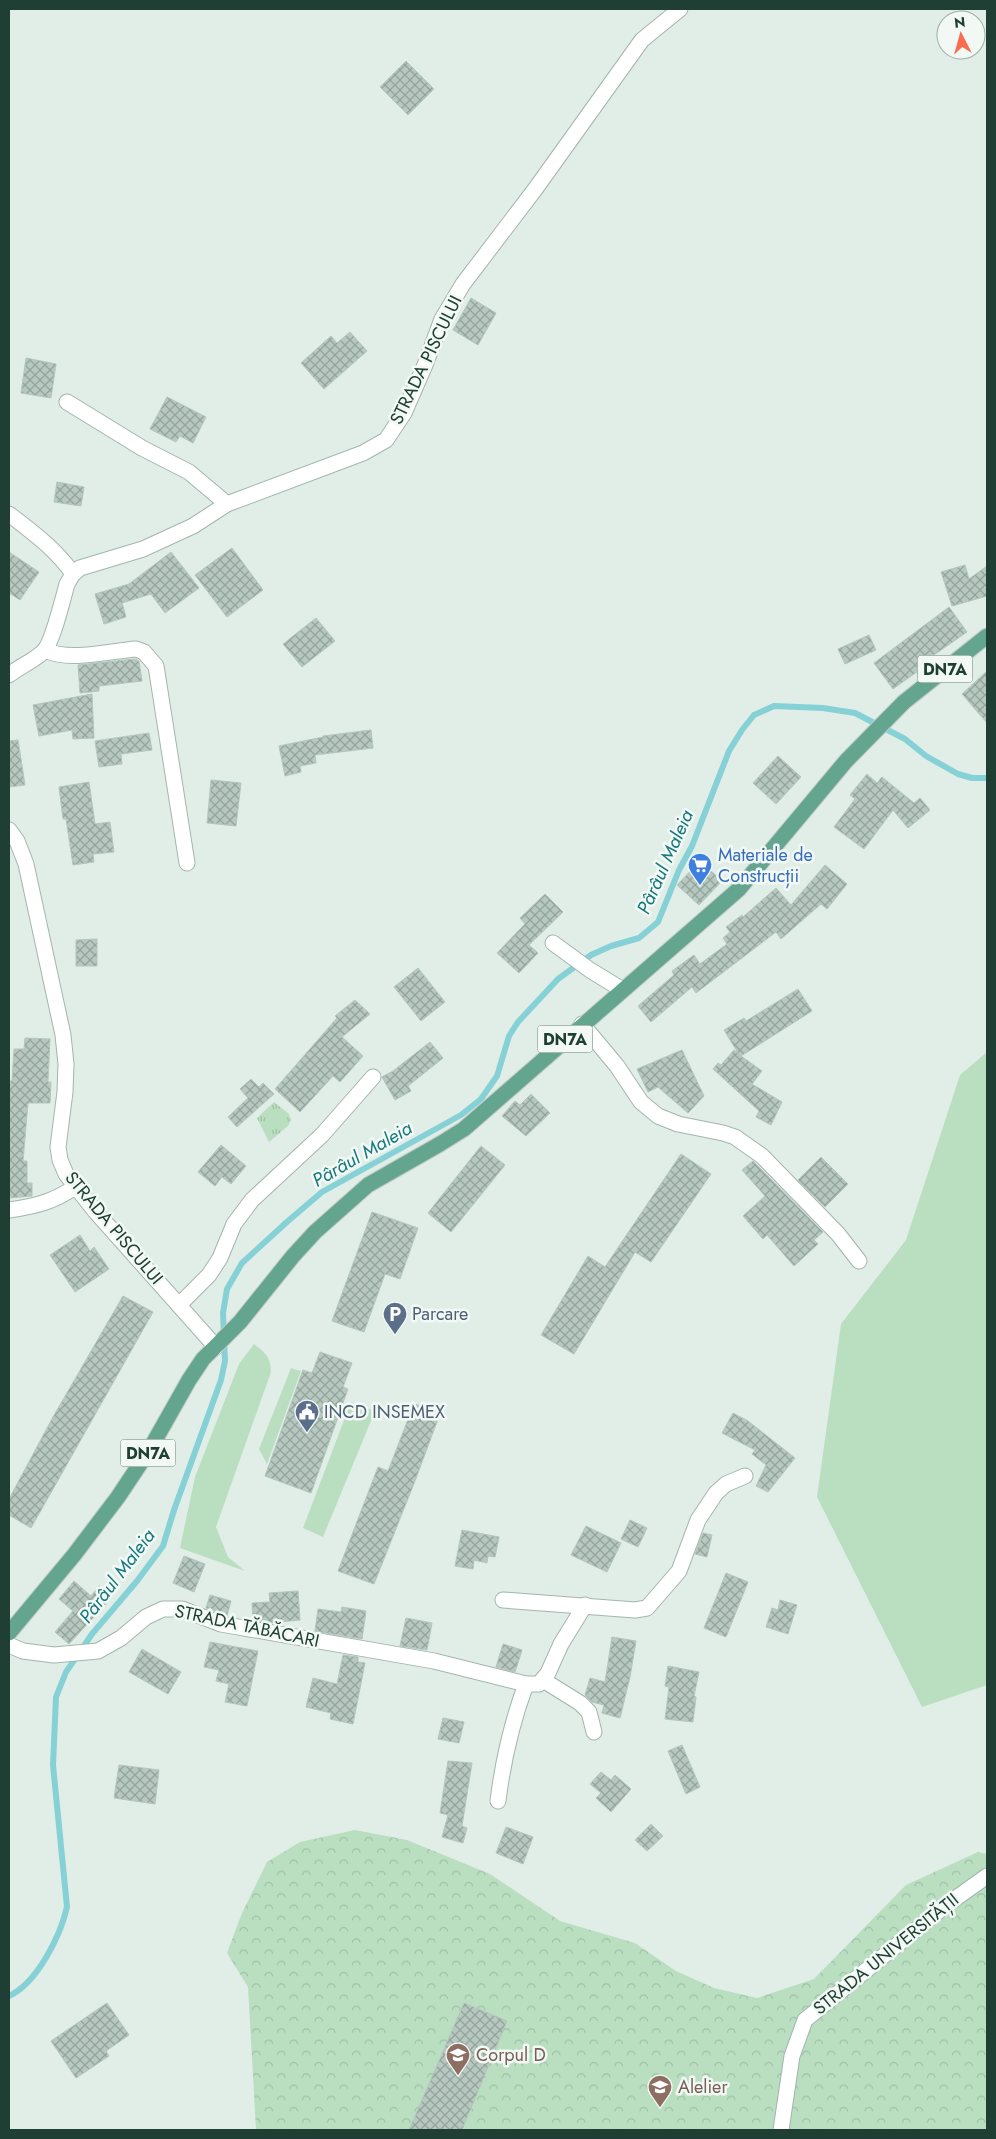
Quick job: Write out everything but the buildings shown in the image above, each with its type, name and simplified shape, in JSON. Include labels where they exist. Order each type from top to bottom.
[{"type":"main road","name":"DN7A","points":[[9,1633],[74,1555],[118,1497],[150,1449],[189,1380],[204,1360],[240,1322],[293,1256],[344,1206],[379,1178],[464,1129],[622,989],[715,912],[739,889],[846,761],[904,702],[987,636]]},
{"type":"street","name":"STRADA PISCULUI","points":[[72,574],[80,568],[143,549],[192,526],[227,504],[363,453],[386,440],[404,413],[425,366],[442,318],[463,284],[536,188],[642,40],[680,9]]},
{"type":"street","points":[[67,402],[142,448],[189,472],[227,504]]},
{"type":"street","points":[[9,514],[47,543],[72,574],[45,650],[9,675]]},
{"type":"street","points":[[45,650],[55,655],[72,656],[136,649],[144,652],[156,666],[188,863]]},
{"type":"street","name":"STRADA PISCULUI","points":[[9,830],[17,841],[26,864],[58,1005],[66,1064],[65,1092],[58,1147],[60,1160],[66,1174],[76,1187],[216,1347]]},
{"type":"street","points":[[554,943],[569,956],[622,989]]},
{"type":"street","points":[[582,1024],[617,1066],[641,1102],[658,1116],[678,1124],[735,1137],[762,1156],[838,1234],[859,1261]]},
{"type":"street","points":[[179,1305],[209,1275],[220,1258],[234,1224],[252,1200],[322,1135],[373,1077]]},
{"type":"street","points":[[9,1210],[40,1205],[59,1198],[76,1187]]},
{"type":"street","points":[[503,1600],[635,1610],[647,1608],[679,1571],[698,1520],[716,1493],[726,1484],[745,1476]]},
{"type":"street","points":[[585,1606],[561,1644],[543,1680],[585,1707],[589,1712],[594,1732]]},
{"type":"street","name":"STRADA TĂBĂCARI","points":[[9,1645],[23,1651],[54,1655],[98,1651],[121,1638],[146,1618],[163,1609],[182,1609],[220,1624],[434,1660],[526,1684],[539,1684],[543,1680]]},
{"type":"street","points":[[498,1801],[503,1763],[526,1684]]},
{"type":"street","name":"STRADA UNIVERSITĂȚII","points":[[782,2130],[792,2056],[805,2020],[945,1906],[987,1876]]},
{"type":"green space","points":[[987,1052],[987,1685],[922,1707],[817,1497],[841,1324],[906,1240],[960,1075]]},
{"type":"green space","points":[[274,1102],[289,1114],[291,1120],[288,1126],[269,1142],[257,1118]]},
{"type":"green space","points":[[254,1344],[267,1356],[271,1372],[216,1527],[228,1557],[245,1571],[180,1548],[195,1477],[239,1364]]},
{"type":"green space","points":[[291,1368],[301,1371],[267,1464],[259,1449]]},
{"type":"green space","points":[[351,1402],[375,1411],[323,1537],[303,1528]]},
{"type":"green space","points":[[355,1830],[407,1840],[490,1874],[560,1921],[635,1943],[676,1971],[714,1988],[757,1998],[814,1979],[906,1885],[978,1852],[987,1854],[987,2130],[256,2130],[248,1987],[227,1953],[242,1913],[267,1862],[300,1842]]},
{"type":"waterway","name":"Pârâul Maleia","points":[[9,1996],[29,1981],[46,1958],[59,1932],[67,1907],[53,1765],[56,1697],[66,1672],[92,1634],[137,1581],[163,1546],[221,1380],[225,1361],[223,1313],[227,1289],[242,1263],[322,1192],[461,1115],[481,1099],[497,1076],[509,1036],[518,1022],[558,979],[591,955],[611,946],[639,938],[658,922],[679,870],[692,846],[729,751],[754,715],[774,706],[823,708],[855,713],[905,739],[926,756],[958,774],[972,778],[987,778]]},
{"type":"place","name":"Materiale de Construcții","points":[[700,886]]},
{"type":"place","name":"Parcare","points":[[395,1335]]},
{"type":"place","name":"INCD INSEMEX","points":[[307,1433]]},
{"type":"place","name":"Corpul D","points":[[458,2076]]},
{"type":"place","name":"Alelier","points":[[660,2108]]}]
